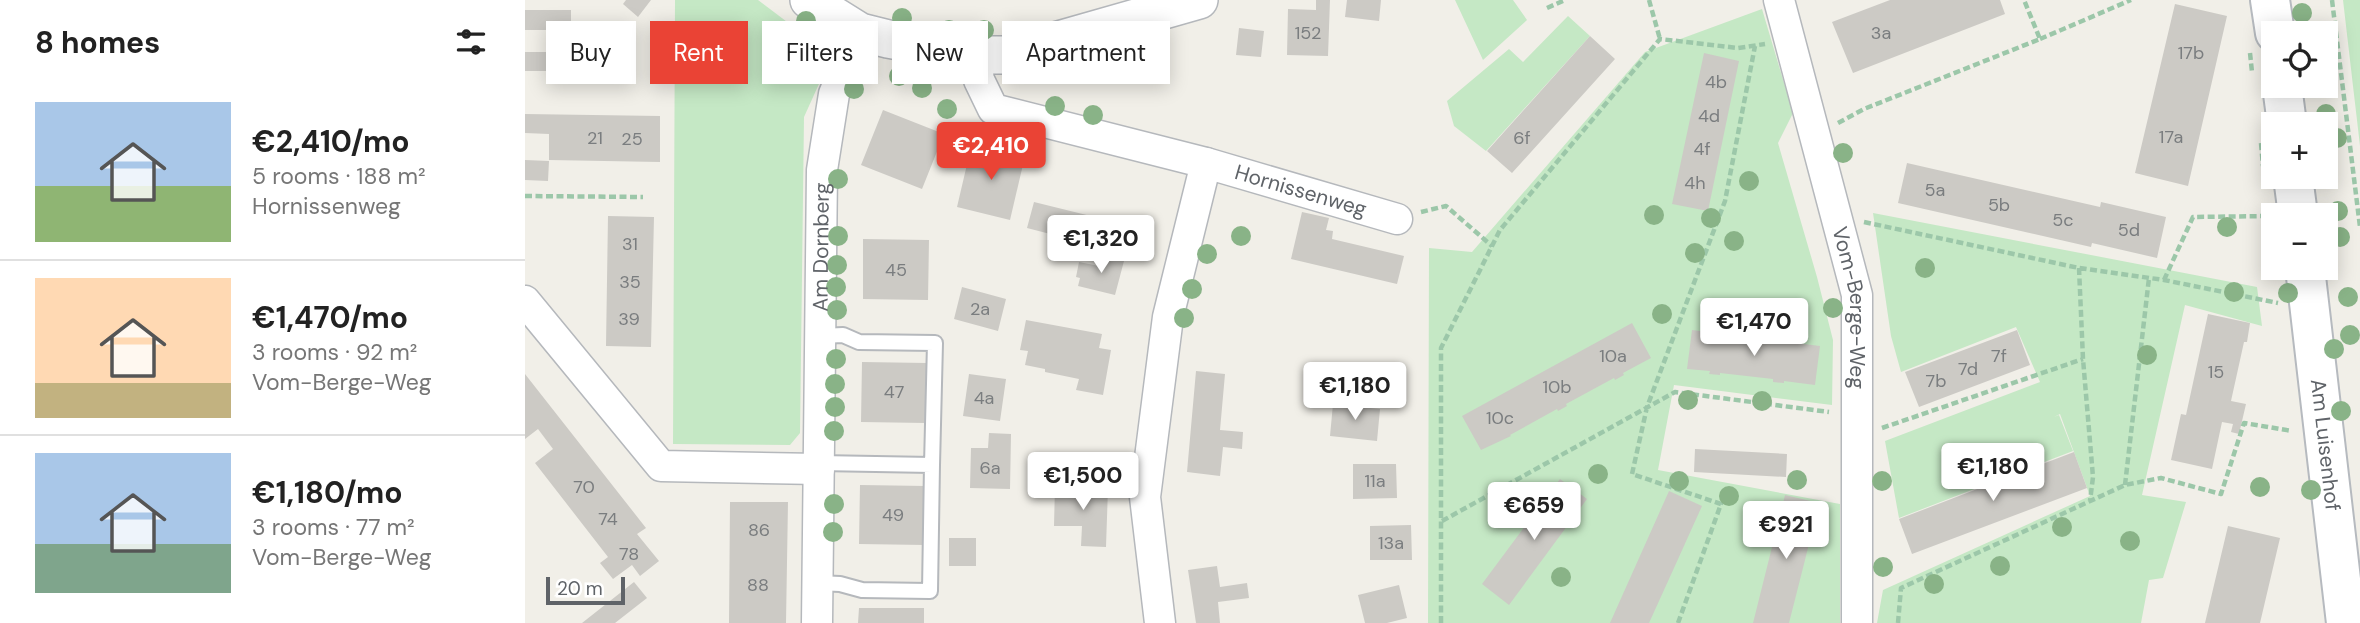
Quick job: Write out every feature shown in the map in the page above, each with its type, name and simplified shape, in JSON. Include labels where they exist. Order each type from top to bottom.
[{"type":"main road","points":[[2270,0],[2273,21]]},
{"type":"main road","name":"Am Luisenhof","points":[[2306,280],[2346,623]]},
{"type":"street","points":[[809,0],[842,21]]},
{"type":"street","points":[[988,55],[1006,55],[1199,0]]},
{"type":"street","name":"Vom-Berge-Weg","points":[[1779,0],[1857,295],[1857,623]]},
{"type":"street","name":"Am Dornberg","points":[[817,623],[822,170],[834,94],[838,84]]},
{"type":"street","name":"Hornissenweg","points":[[981,84],[993,109],[1206,163],[1397,219]]},
{"type":"street","name":"Hornissenweg","points":[[1160,623],[1145,497],[1168,317],[1206,163]]},
{"type":"street","points":[[525,301],[661,466],[819,466]]},
{"type":"lane","points":[[817,583],[841,584],[862,590],[930,590],[935,344],[859,342],[843,335],[821,336]]},
{"type":"lane","points":[[819,466],[932,465]]},
{"type":"path","points":[[1547,8],[1565,0]]},
{"type":"path","points":[[1649,0],[1660,39]]},
{"type":"path","points":[[2024,0],[2040,39]]},
{"type":"path","points":[[1815,136],[1864,109],[2131,0]]},
{"type":"path","points":[[2332,0],[2360,227]]},
{"type":"path","points":[[1660,39],[1738,48],[1789,37]]},
{"type":"path","points":[[1441,623],[1441,348],[1500,230],[1660,39]]},
{"type":"path","points":[[1678,623],[1721,504],[1632,474],[1647,407],[1725,201],[1755,46]]},
{"type":"path","points":[[525,196],[643,197]]},
{"type":"path","points":[[1397,219],[1446,206],[1492,246]]},
{"type":"path","points":[[1836,216],[2079,268],[2164,280],[2279,303]]},
{"type":"path","points":[[2164,280],[2193,217],[2261,216]]},
{"type":"path","points":[[2079,268],[2093,477],[2090,502]]},
{"type":"path","points":[[2125,485],[2149,278]]},
{"type":"path","points":[[1441,522],[1675,392],[1858,426],[2083,359]]},
{"type":"path","points":[[1898,623],[1901,588],[2125,485],[2161,478],[2221,494],[2244,423],[2295,432]]},
{"type":"green space","points":[[675,0],[758,0],[786,21],[762,21],[762,84],[819,84],[804,117],[800,433],[790,445],[673,444],[675,84],[748,84],[748,21],[675,21]]},
{"type":"green space","points":[[1455,0],[1513,0],[1527,20],[1483,60]]},
{"type":"green space","points":[[2343,0],[2360,0],[2360,146]]},
{"type":"green space","points":[[1762,9],[1793,113],[1778,143],[1833,340],[1832,405],[1674,385],[1658,470],[1840,504],[1840,623],[1428,623],[1429,248],[1472,252],[1645,52]]},
{"type":"green space","points":[[1568,16],[1590,36],[1486,151],[1454,126],[1447,101],[1509,49],[1523,62]]},
{"type":"green space","points":[[1873,213],[2257,287],[2262,326],[2185,305],[2142,495],[2186,502],[2163,578],[2149,580],[2141,623],[1877,623],[1883,590],[2090,496],[2060,414],[2054,417],[2059,415],[2073,451],[1899,518],[1885,441],[2040,382],[2016,327],[1901,372],[1891,336]]},
{"type":"building","points":[[626,0],[651,0],[638,17],[623,4]]},
{"type":"building","points":[[1316,0],[1330,0],[1328,56],[1287,55],[1288,9],[1316,10]]},
{"type":"building","points":[[1347,0],[1381,0],[1379,21],[1345,17]]},
{"type":"building","points":[[1890,0],[2000,0],[2005,14],[1853,73],[1832,22]]},
{"type":"building","points":[[2175,4],[2227,16],[2188,186],[2135,173]]},
{"type":"building","points":[[525,10],[571,10],[571,21],[546,21],[546,30],[525,30]]},
{"type":"building","points":[[1239,28],[1264,31],[1261,57],[1236,55]]},
{"type":"building","points":[[1590,36],[1615,59],[1512,173],[1487,151]]},
{"type":"building","points":[[525,52],[546,52],[546,71],[525,71]]},
{"type":"building","points":[[1704,53],[1739,61],[1708,211],[1672,204]]},
{"type":"building","points":[[883,110],[944,134],[922,189],[861,165]]},
{"type":"building","points":[[525,114],[660,116],[660,162],[549,160],[549,134],[525,133]]},
{"type":"building","points":[[972,143],[1025,156],[1010,220],[957,207]]},
{"type":"building","points":[[525,160],[549,161],[548,181],[525,180]]},
{"type":"building","points":[[1907,163],[2100,207],[2101,202],[2166,217],[2157,258],[2092,243],[2091,247],[1898,203]]},
{"type":"building","points":[[1034,202],[1123,224],[1116,251],[1027,228]]},
{"type":"building","points":[[1302,212],[1329,218],[1326,230],[1333,231],[1332,239],[1404,256],[1397,284],[1291,259]]},
{"type":"building","points":[[608,216],[654,217],[651,347],[606,346]]},
{"type":"building","points":[[863,239],[929,240],[928,300],[863,299]]},
{"type":"building","points":[[1102,256],[1124,261],[1115,295],[1078,286],[1080,278],[1076,277],[1079,262],[1099,266]]},
{"type":"building","points":[[962,287],[1006,299],[998,331],[954,319]]},
{"type":"building","points":[[2208,314],[2250,323],[2231,401],[2246,404],[2239,434],[2231,432],[2233,424],[2222,422],[2212,469],[2171,460],[2181,414],[2186,415]]},
{"type":"building","points":[[1026,320],[1102,334],[1099,348],[1111,350],[1103,395],[1076,390],[1079,379],[1025,365],[1028,351],[1020,350]]},
{"type":"building","points":[[1632,323],[1651,358],[1615,380],[1614,378],[1566,404],[1567,406],[1558,411],[1557,409],[1481,450],[1462,416]]},
{"type":"building","points":[[1692,330],[1820,346],[1815,385],[1773,382],[1773,379],[1720,373],[1709,374],[1710,371],[1687,369]]},
{"type":"building","points":[[2017,330],[2030,365],[1919,407],[1905,372]]},
{"type":"building","points":[[862,362],[927,363],[926,423],[861,422]]},
{"type":"building","points":[[1196,371],[1225,374],[1220,430],[1243,432],[1242,449],[1223,447],[1220,476],[1187,472]]},
{"type":"building","points":[[525,374],[646,528],[637,534],[659,561],[640,576],[632,565],[613,579],[600,563],[608,557],[535,463],[553,449],[538,429],[525,439]]},
{"type":"building","points":[[969,374],[1006,379],[1000,421],[963,416]]},
{"type":"building","points":[[1333,404],[1380,409],[1377,441],[1330,436]]},
{"type":"building","points":[[989,433],[1011,434],[1010,489],[970,488],[971,448],[988,448]]},
{"type":"building","points":[[1695,449],[1787,454],[1786,477],[1694,472]]},
{"type":"building","points":[[2074,452],[2087,488],[1912,554],[1899,519]]},
{"type":"building","points":[[1353,464],[1396,464],[1397,498],[1353,499]]},
{"type":"building","points":[[1560,479],[1587,499],[1509,605],[1482,584]]},
{"type":"building","points":[[860,485],[926,486],[925,545],[859,544]]},
{"type":"building","points":[[1055,486],[1108,488],[1106,547],[1081,546],[1082,526],[1054,526]]},
{"type":"building","points":[[1669,491],[1702,506],[1649,623],[1610,623]]},
{"type":"building","points":[[1785,495],[1819,503],[1805,560],[1789,623],[1753,623]]},
{"type":"building","points":[[730,502],[788,502],[786,623],[729,623]]},
{"type":"building","points":[[1411,525],[1412,560],[1370,560],[1370,526]]},
{"type":"building","points":[[2228,526],[2280,538],[2260,623],[2205,623]]},
{"type":"building","points":[[949,538],[976,538],[976,566],[949,566]]},
{"type":"building","points":[[1217,566],[1220,587],[1247,583],[1249,598],[1218,602],[1220,623],[1196,623],[1188,570]]},
{"type":"building","points":[[634,582],[647,598],[615,623],[582,623]]},
{"type":"building","points":[[1399,585],[1407,618],[1387,623],[1365,623],[1358,595]]},
{"type":"building","points":[[859,608],[924,608],[924,623],[858,623]]}]
